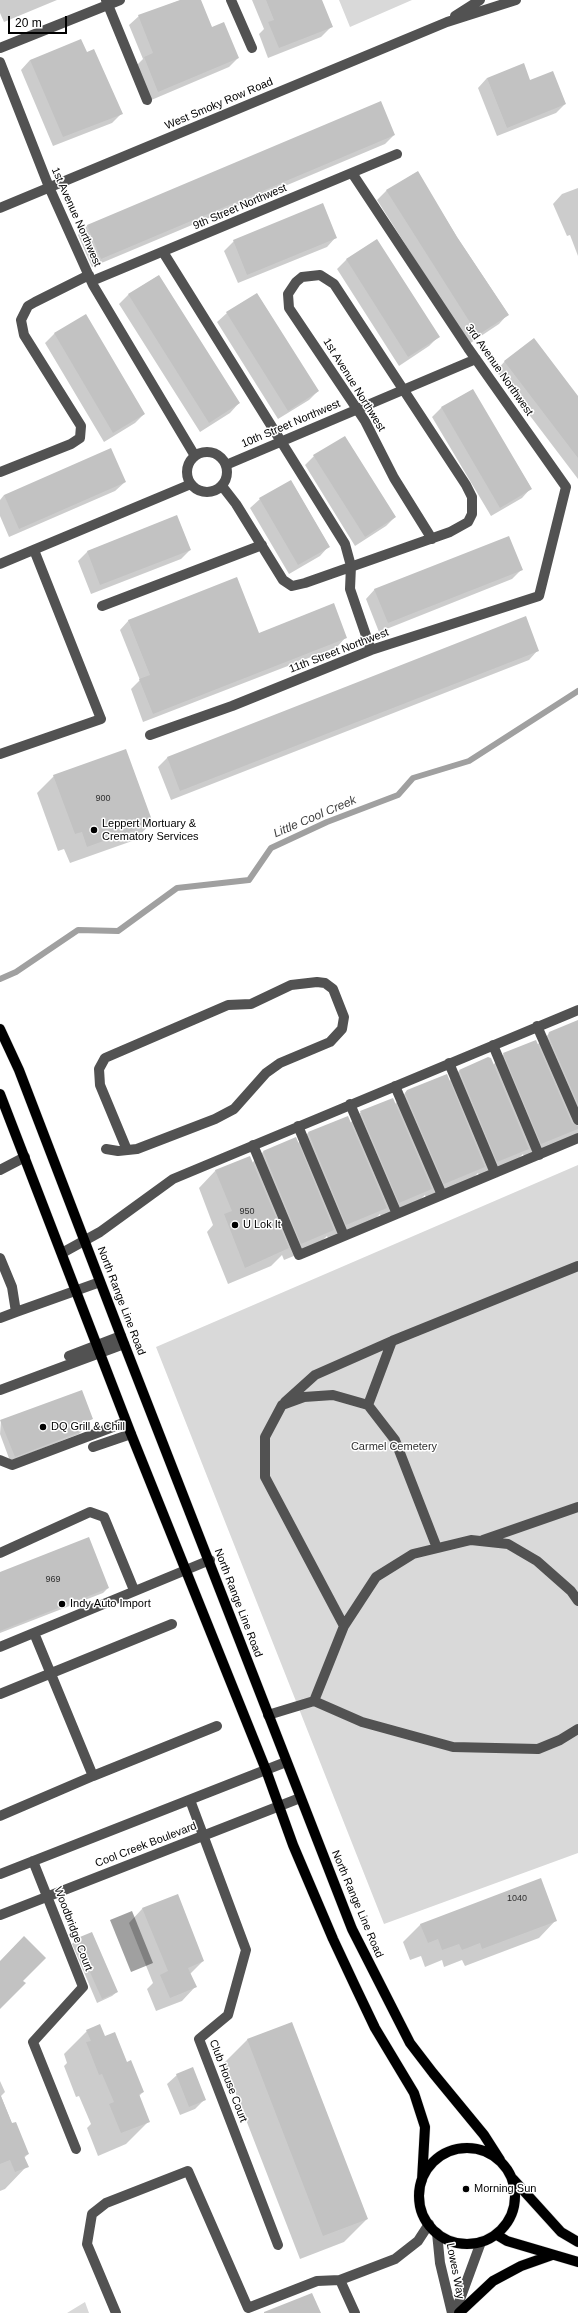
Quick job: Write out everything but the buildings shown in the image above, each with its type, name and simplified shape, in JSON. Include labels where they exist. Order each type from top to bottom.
[{"type":"main road","name":"North Range Line Road","points":[[1,1031],[19,1070],[122,1340],[210,1560],[286,1762],[352,1929],[403,2030],[432,2074],[484,2135],[500,2160]]},
{"type":"main road","points":[[0,1094],[130,1434],[266,1770],[332,1940],[375,2028],[397,2062],[420,2109],[425,2127],[422,2180],[419,2193],[420,2206],[429,2224],[444,2238],[457,2243],[472,2244],[481,2242],[497,2235],[508,2222],[514,2208],[516,2193],[513,2179]]},
{"type":"main road","points":[[422,2180],[429,2166],[441,2156],[456,2149],[471,2148],[486,2152],[500,2160],[513,2179],[561,2232],[578,2242]]},
{"type":"main road","points":[[497,2235],[507,2242],[578,2262]]},
{"type":"main road","points":[[459,2313],[492,2282],[521,2266],[552,2255]]},
{"type":"street","points":[[0,48],[107,3],[120,0]]},
{"type":"street","points":[[231,0],[252,48]]},
{"type":"street","name":"West Smoky Row Road","points":[[447,22],[480,0]]},
{"type":"street","name":"West Smoky Row Road","points":[[0,208],[447,22],[516,0]]},
{"type":"street","points":[[107,3],[147,100]]},
{"type":"street","name":"1st Avenue Northwest","points":[[0,62],[49,187],[90,278],[195,456]]},
{"type":"street","name":"9th Street Northwest","points":[[0,472],[71,444],[80,438],[80,426],[24,335],[21,320],[28,306],[90,278],[164,252],[397,154]]},
{"type":"street","name":"3rd Avenue Northwest","points":[[352,173],[476,359],[566,487],[539,596]]},
{"type":"street","points":[[164,252],[283,441],[344,544],[351,566],[350,590],[372,650]]},
{"type":"street","name":"1st Avenue Northwest","points":[[311,274],[320,275],[334,284],[405,390],[466,485],[472,497],[472,514],[468,522],[432,539],[394,478],[357,410],[289,308],[288,294],[291,288],[302,277],[311,274]]},
{"type":"street","name":"10th Street Northwest","points":[[226,465],[476,359]]},
{"type":"street","points":[[201,453],[213,453],[219,455],[226,465],[226,478],[222,486],[208,492],[198,490],[191,484],[187,471],[191,460],[195,456],[201,453]]},
{"type":"street","points":[[0,564],[191,484]]},
{"type":"street","points":[[222,486],[262,544],[283,580],[292,586],[305,583],[432,539]]},
{"type":"street","points":[[102,606],[262,544]]},
{"type":"street","points":[[0,754],[101,718],[34,550]]},
{"type":"street","name":"11th Street Northwest","points":[[150,735],[232,706],[372,650],[539,596]]},
{"type":"street","points":[[106,1148],[118,1151],[137,1150],[234,1109],[266,1073],[280,1063],[330,1042],[342,1029],[344,1017],[333,989],[325,983],[317,982],[291,986],[251,1004],[228,1005],[105,1058],[99,1069],[100,1085],[127,1150]]},
{"type":"street","points":[[62,1253],[85,1242],[173,1179],[578,1010]]},
{"type":"street","points":[[537,1026],[578,1120]]},
{"type":"street","points":[[493,1045],[539,1155]]},
{"type":"street","points":[[449,1063],[495,1173]]},
{"type":"street","points":[[395,1086],[442,1195]]},
{"type":"street","points":[[350,1104],[397,1214]]},
{"type":"street","points":[[298,1126],[344,1236]]},
{"type":"street","points":[[253,1145],[299,1255],[578,1138]]},
{"type":"street","points":[[0,1170],[25,1157]]},
{"type":"street","points":[[0,1258],[12,1287],[16,1312]]},
{"type":"street","points":[[344,1626],[265,1477],[265,1437],[282,1405],[316,1375],[392,1341],[578,1266]]},
{"type":"street","points":[[0,1318],[100,1282]]},
{"type":"street","points":[[0,1390],[122,1340]]},
{"type":"street","points":[[368,1405],[392,1341]]},
{"type":"street","points":[[69,1356],[98,1349]]},
{"type":"street","points":[[282,1405],[304,1397],[332,1395],[368,1405],[395,1440],[436,1548]]},
{"type":"street","points":[[0,1460],[12,1465],[126,1422]]},
{"type":"street","points":[[93,1447],[130,1434]]},
{"type":"street","points":[[480,1541],[578,1507]]},
{"type":"street","points":[[0,1553],[90,1512],[104,1517],[134,1590]]},
{"type":"street","points":[[314,1701],[344,1626],[376,1577],[414,1554],[470,1540],[508,1544],[537,1562],[571,1591],[578,1601]]},
{"type":"street","points":[[0,1647],[134,1590],[210,1560]]},
{"type":"street","points":[[0,1694],[50,1672],[172,1624]]},
{"type":"street","points":[[34,1633],[93,1776]]},
{"type":"street","points":[[268,1715],[314,1701],[362,1722],[453,1747],[538,1748],[560,1740],[578,1729]]},
{"type":"street","points":[[0,1816],[93,1776],[217,1726]]},
{"type":"street","points":[[0,1874],[286,1762]]},
{"type":"street","name":"Cool Creek Boulevard","points":[[0,1915],[300,1798]]},
{"type":"street","name":"Club House Court","points":[[190,1800],[246,1950],[228,2014],[199,2039],[278,2245]]},
{"type":"street","name":"Woodbridge Court","points":[[33,1861],[83,1986],[33,2042],[76,2149]]},
{"type":"street","points":[[116,2313],[87,2244],[92,2214],[106,2203],[188,2171],[248,2308],[317,2281],[340,2280],[395,2259],[418,2241],[429,2224]]},
{"type":"street","name":"Lowes Way","points":[[437,2233],[440,2263],[452,2313]]},
{"type":"street","name":"Lowes Way","points":[[455,2313],[481,2242]]},
{"type":"street","points":[[340,2280],[354,2313]]},
{"type":"green space","points":[[339,0],[412,0],[350,27]]},
{"type":"green space","name":"Carmel Cemetery","points":[[578,1165],[578,1853],[384,1924],[156,1347]]},
{"type":"green space","points":[[85,2302],[89,2313],[67,2313]]},
{"type":"shaded area","points":[[132,1911],[153,1963],[131,1972],[110,1920]]},
{"type":"waterway","name":"Little Cool Creek","points":[[0,979],[16,972],[78,930],[118,931],[177,888],[249,880],[271,848],[327,822],[398,795],[413,778],[469,761],[578,691]]},
{"type":"place","name":"Leppert Mortuary & Crematory Services","points":[[94,830]]},
{"type":"place","name":"U Lok It","points":[[235,1225]]},
{"type":"place","name":"DQ Grill & Chill","points":[[43,1427]]},
{"type":"place","name":"Indy Auto Import","points":[[62,1604]]},
{"type":"place","name":"Morning Sun","points":[[466,2189]]}]
